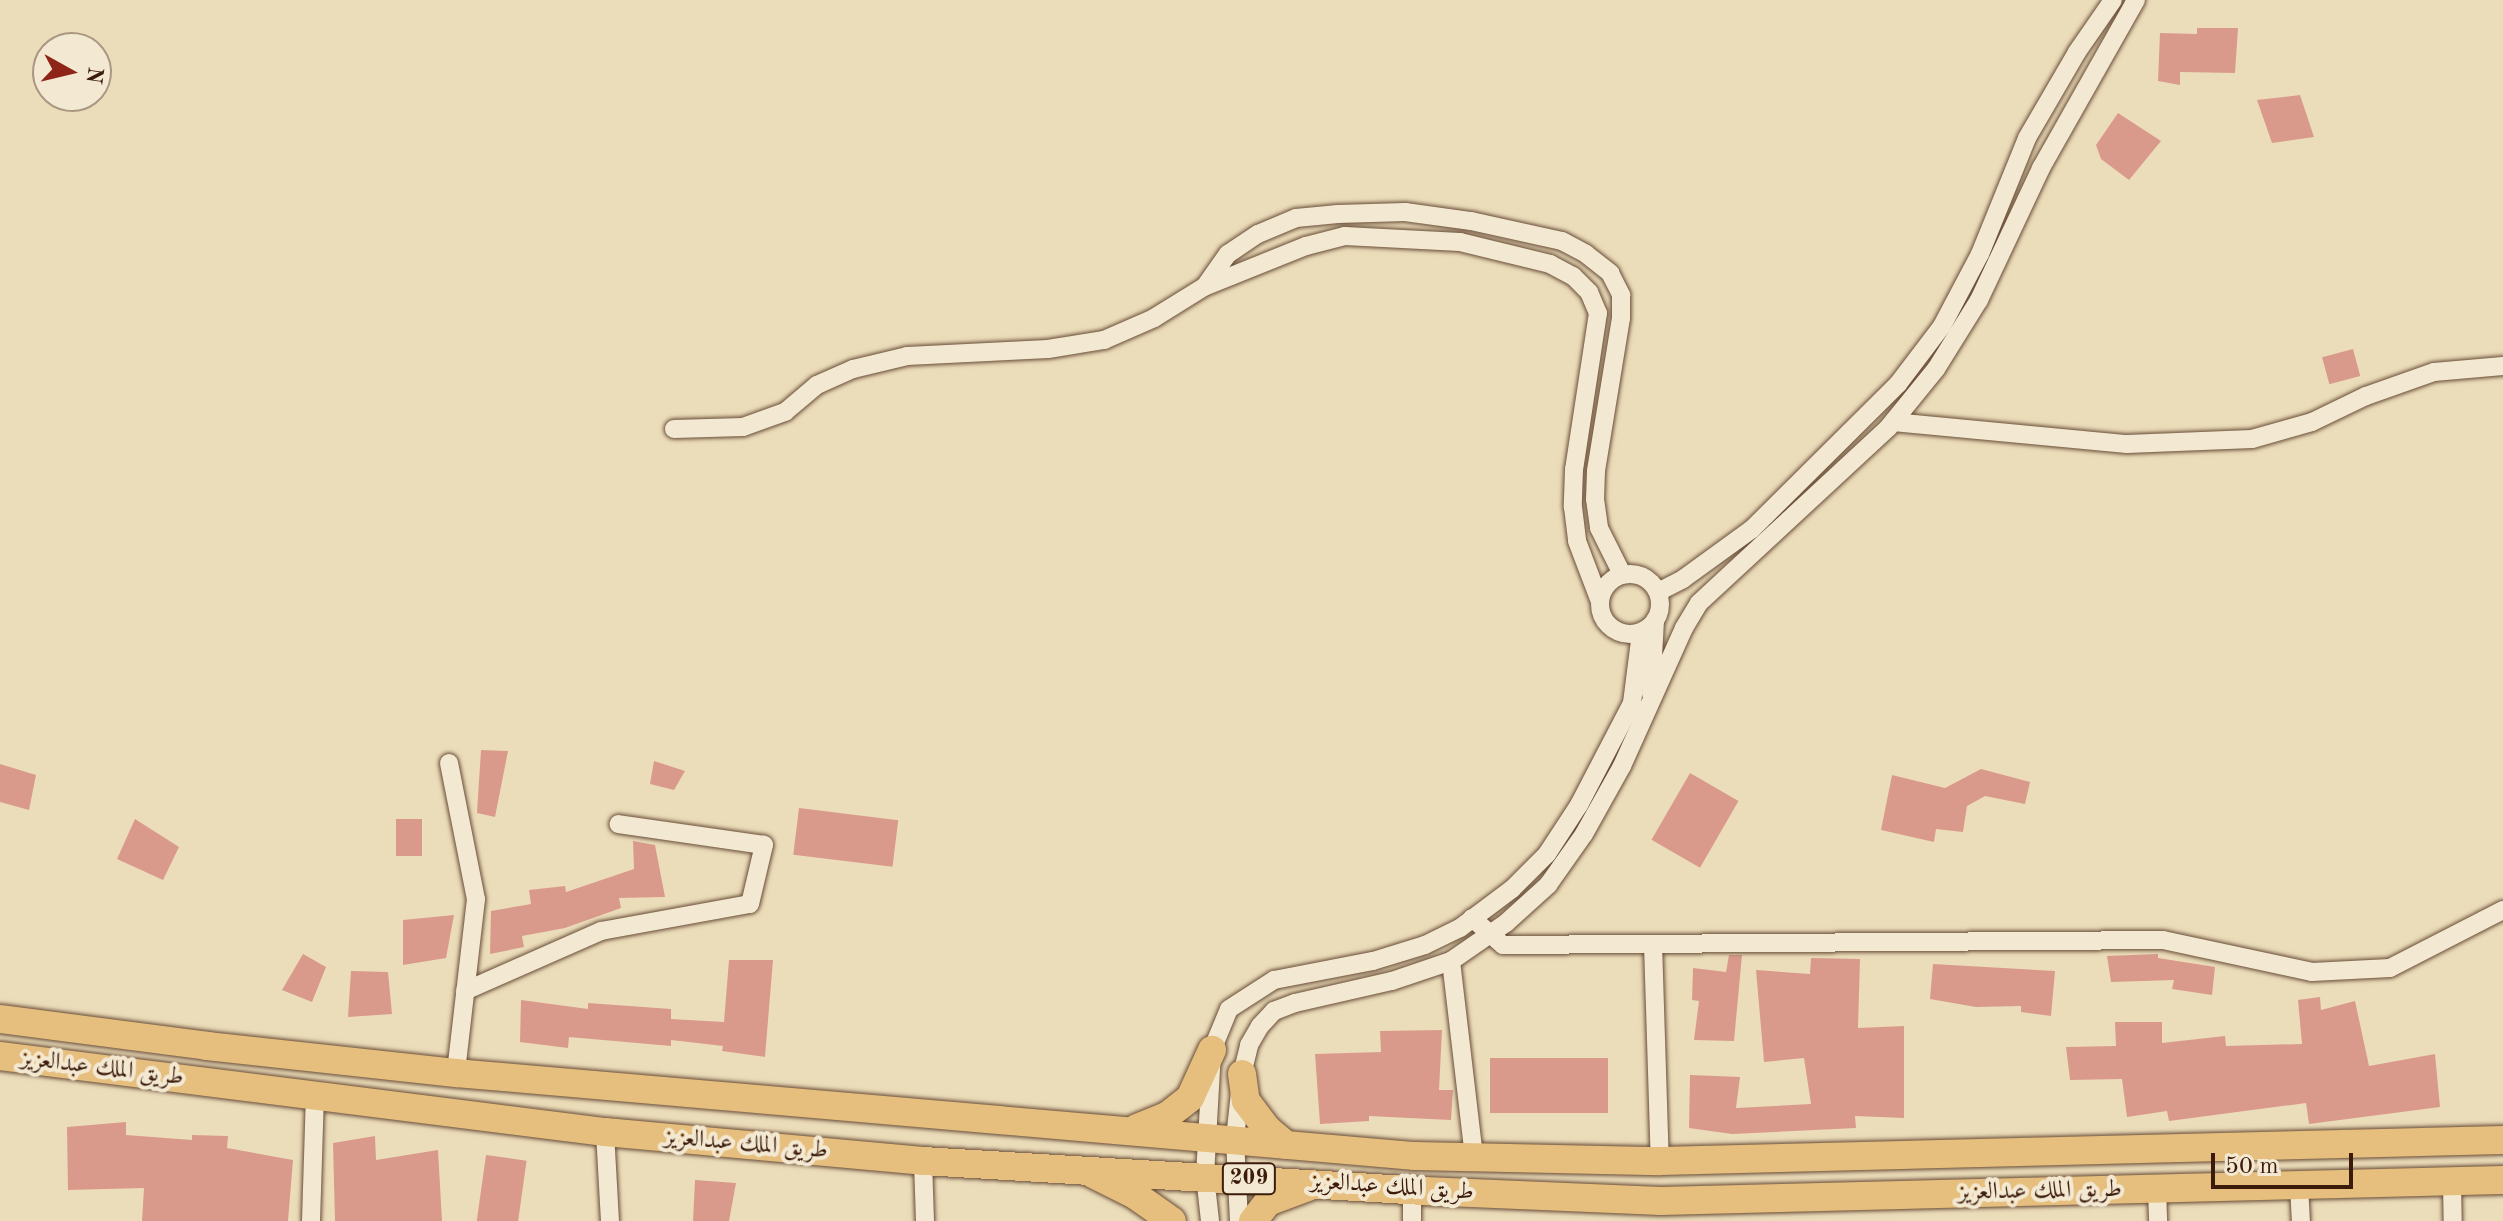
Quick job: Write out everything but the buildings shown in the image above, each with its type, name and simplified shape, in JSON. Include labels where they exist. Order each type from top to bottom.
[{"type":"main road","name":"طريق الملك عبدالعزيز","points":[[0,1019],[207,1046],[456,1073],[1206,1135],[1286,1145],[1474,1157],[1660,1161],[2503,1140]]},
{"type":"main road","points":[[1134,1129],[1167,1116],[1190,1098],[1212,1050]]},
{"type":"main road","name":"طريق الملك عبدالعزيز","points":[[0,1056],[605,1132],[923,1161],[1412,1191],[1661,1201],[2503,1180]]},
{"type":"main road","points":[[1242,1074],[1246,1101],[1267,1129],[1286,1145]]},
{"type":"main road","points":[[1081,1169],[1135,1195],[1172,1221]]},
{"type":"main road","points":[[1253,1221],[1278,1197],[1319,1184]]},
{"type":"street","points":[[1658,592],[1683,579],[1752,529],[1898,384],[1942,326],[1980,254],[2027,138],[2077,52],[2113,0]]},
{"type":"street","points":[[1239,1221],[1235,1139],[1242,1074],[1249,1045],[1274,1011],[1295,1003],[1392,981],[1451,961],[1490,935],[1548,885],[1575,846],[1650,708],[1684,628],[1699,603],[1893,422],[1936,369],[1979,300],[2041,168],[2136,0]]},
{"type":"street","points":[[1204,287],[1228,254],[1258,234],[1296,218],[1324,215],[1405,212],[1471,221],[1562,241],[1586,254],[1610,273],[1621,295],[1621,318],[1596,471],[1595,499],[1599,528],[1622,574]]},
{"type":"street","points":[[674,429],[743,427],[785,412],[817,385],[853,369],[907,356],[1048,349],[1104,340],[1154,318],[1204,287],[1306,246],[1345,236],[1460,242],[1520,254],[1573,276],[1589,292],[1598,313],[1574,469],[1573,507],[1577,541],[1599,599],[1603,620],[1620,633],[1641,633]]},
{"type":"street","points":[[1893,422],[2127,444],[2252,439],[2312,422],[2366,396],[2434,372],[2503,366]]},
{"type":"street","points":[[1599,599],[1609,581],[1622,574],[1646,577],[1658,592],[1650,708]]},
{"type":"street","points":[[1210,1221],[1205,1176],[1212,1050],[1229,1009],[1274,980],[1386,957],[1425,945],[1472,918],[1512,889],[1547,854],[1579,805],[1632,703],[1641,633],[1655,620]]},
{"type":"street","points":[[449,763],[476,899],[456,1073]]},
{"type":"street","points":[[465,991],[601,931],[750,904],[764,845],[619,824]]},
{"type":"street","points":[[1472,918],[1503,945],[2163,940],[2312,972],[2390,968],[2503,910]]},
{"type":"street","points":[[1653,944],[1660,1161]]},
{"type":"street","points":[[1451,961],[1474,1157]]},
{"type":"street","points":[[311,1221],[315,1096]]},
{"type":"street","points":[[605,1132],[610,1221]]},
{"type":"street","points":[[923,1161],[925,1221]]},
{"type":"street","points":[[2452,1182],[2453,1221]]},
{"type":"street","points":[[2299,1185],[2301,1221]]},
{"type":"street","points":[[2157,1189],[2158,1221]]},
{"type":"street","points":[[1412,1191],[1412,1221]]}]
